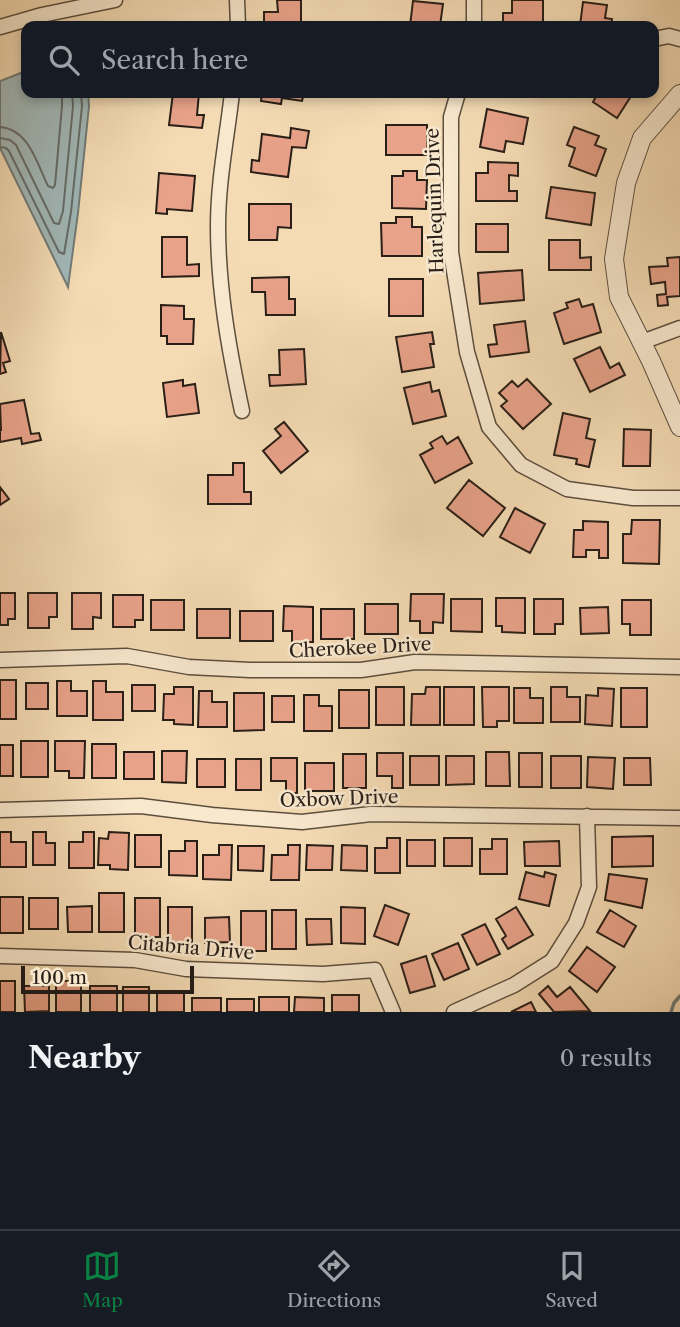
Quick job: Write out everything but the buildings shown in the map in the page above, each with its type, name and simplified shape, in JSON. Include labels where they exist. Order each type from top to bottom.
[{"type":"street","points":[[0,27],[115,0]]},
{"type":"street","points":[[237,0],[238,21]]},
{"type":"street","points":[[474,0],[474,21]]},
{"type":"street","points":[[659,38],[669,36],[680,39]]},
{"type":"street","points":[[680,94],[642,138],[626,183],[614,259],[619,297],[680,427]]},
{"type":"street","points":[[231,98],[223,156],[219,238],[221,292],[229,351],[242,411]]},
{"type":"street","name":"Harlequin Drive","points":[[457,98],[451,117],[451,252],[467,352],[489,427],[521,465],[568,489],[633,498],[680,498]]},
{"type":"street","points":[[642,342],[680,328]]},
{"type":"street","name":"Cherokee Drive","points":[[0,660],[127,656],[189,667],[250,670],[361,670],[415,662],[680,667]]},
{"type":"street","name":"Oxbow Drive","points":[[0,810],[141,806],[302,822],[371,814],[680,818]]},
{"type":"street","points":[[454,1012],[514,985],[552,961],[576,923],[589,887],[587,816]]},
{"type":"street","name":"Citabria Drive","points":[[0,956],[135,960],[186,969],[323,974],[375,970],[393,1012]]},
{"type":"water","points":[[21,73],[21,98],[88,98],[68,287],[0,148],[0,81]]},
{"type":"waterway","points":[[671,1012],[680,996]]}]
